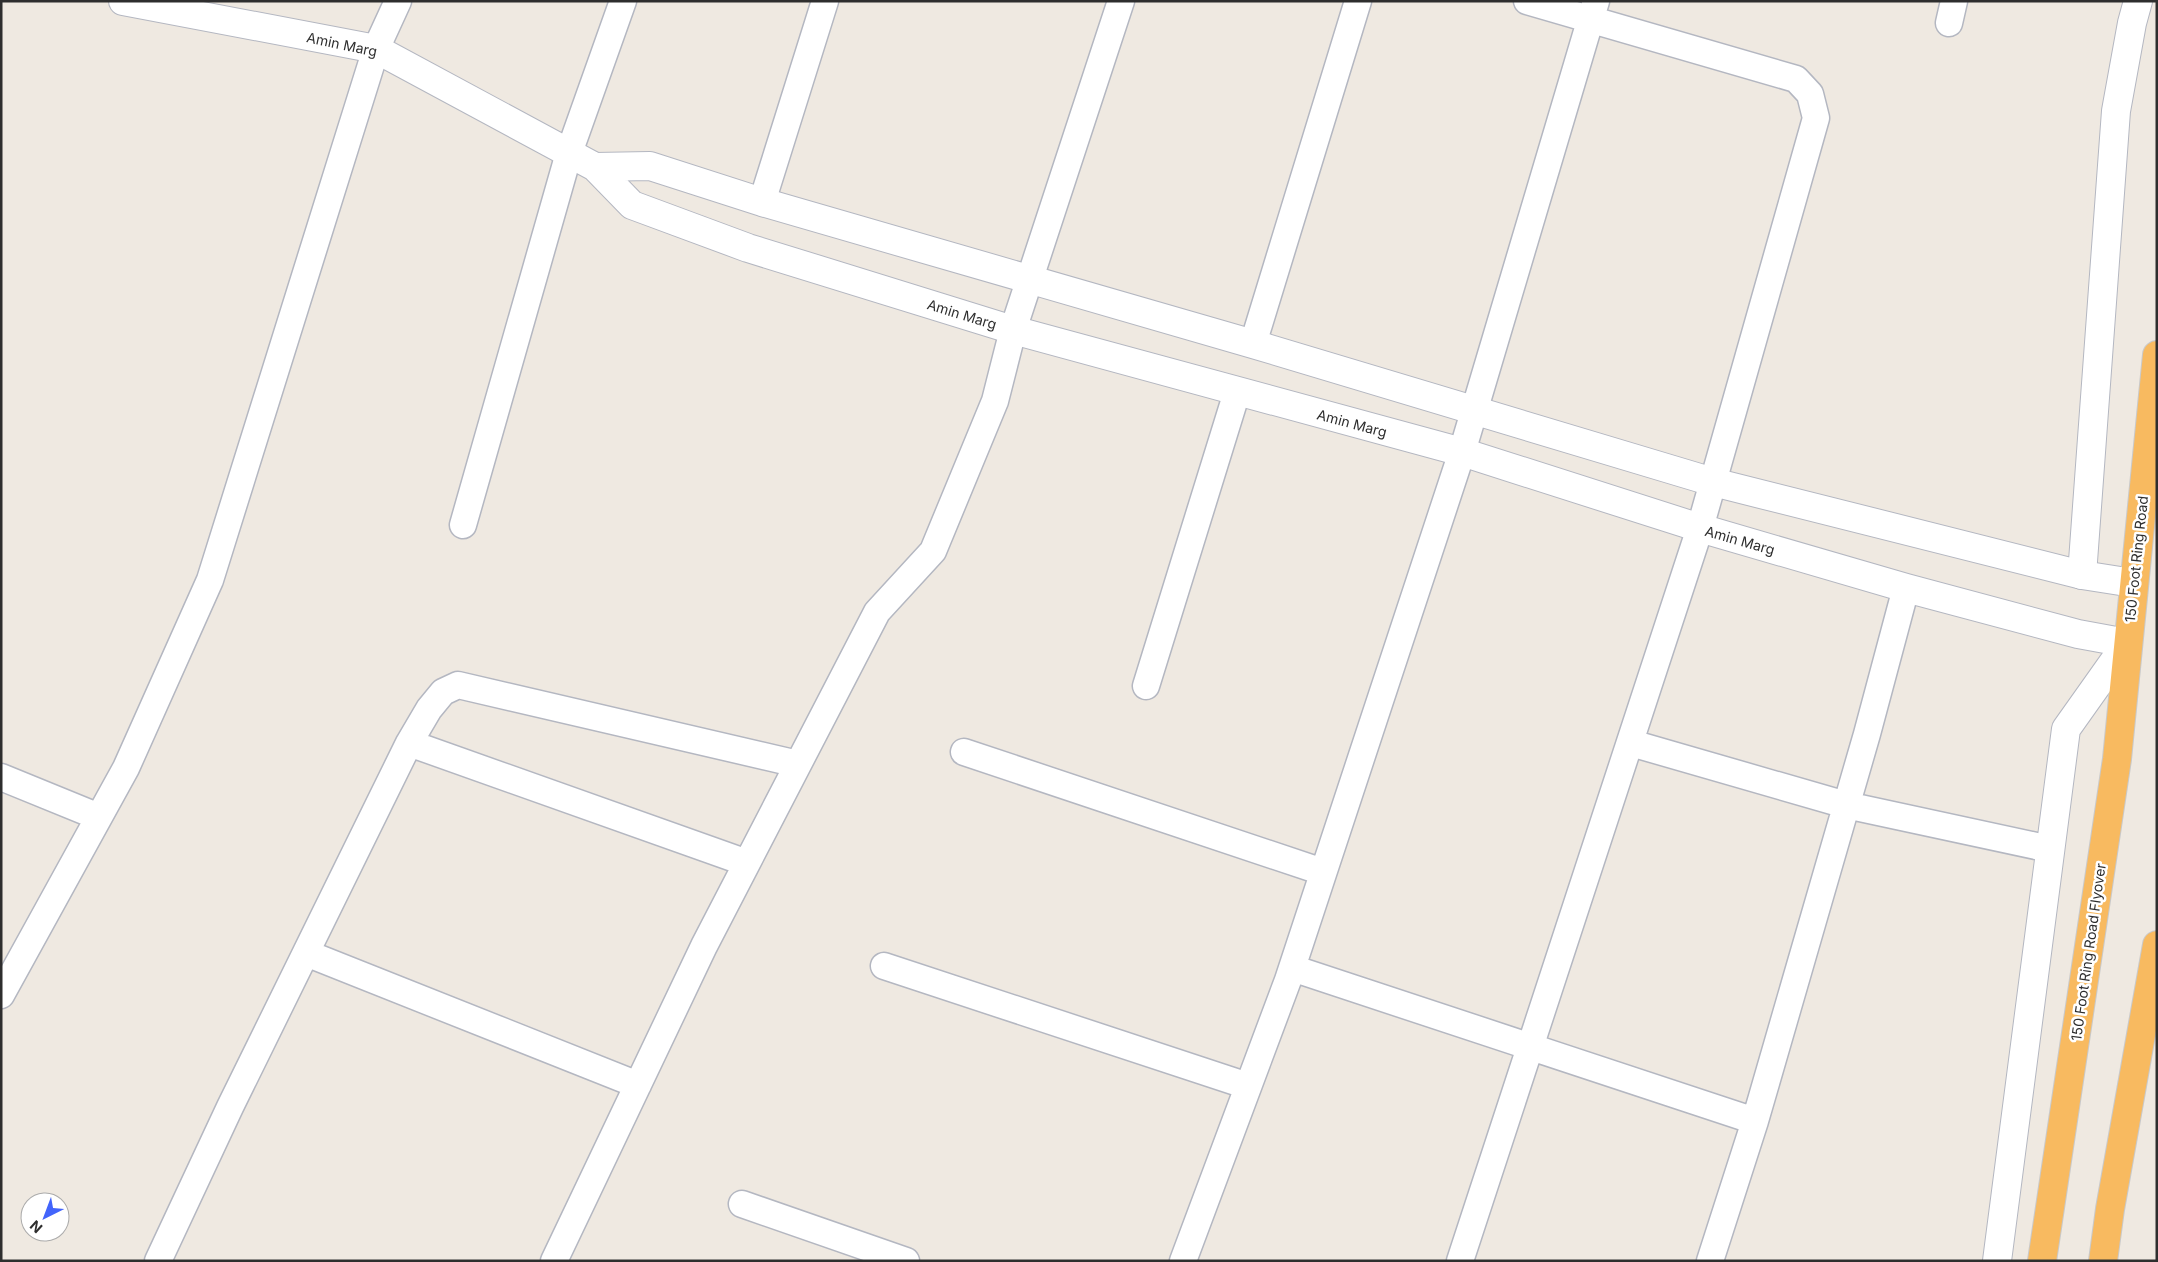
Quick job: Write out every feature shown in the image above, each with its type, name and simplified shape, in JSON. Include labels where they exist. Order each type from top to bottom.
[{"type":"highway","name":"150 Foot Ring Road","points":[[2128,643],[2157,355]]},
{"type":"highway","name":"150 Foot Ring Road Flyover","points":[[2042,1261],[2117,759],[2128,643]]},
{"type":"highway","points":[[2103,1261],[2110,1210],[2157,945]]},
{"type":"main road","name":"Amin Marg","points":[[123,1],[376,49],[594,167],[632,205],[748,248],[1013,330],[1462,452],[1700,528],[1906,588],[2078,634],[2128,643]]},
{"type":"main road","points":[[2082,575],[2116,111],[2132,22],[2138,1]]},
{"type":"main road","points":[[594,167],[650,166],[762,202],[1253,344],[1713,482],[2082,575],[2133,583]]},
{"type":"main road","points":[[1998,1261],[2066,728],[2128,643]]},
{"type":"street","points":[[1,995],[126,768],[210,580],[376,49],[398,1]]},
{"type":"street","points":[[463,525],[569,153],[623,1]]},
{"type":"street","points":[[762,202],[825,1]]},
{"type":"street","points":[[554,1261],[704,946],[877,612],[933,551],[995,401],[1013,330],[1121,1]]},
{"type":"street","points":[[1253,344],[1358,1]]},
{"type":"street","points":[[1460,1261],[1529,1046],[1631,744],[1700,528],[1816,118],[1810,94],[1796,79],[1594,10],[1527,1]]},
{"type":"street","points":[[1183,1261],[1292,968],[1462,452],[1594,10]]},
{"type":"street","points":[[1146,686],[1237,392]]},
{"type":"street","points":[[1710,1261],[1755,1121],[1846,806],[1906,588]]},
{"type":"street","points":[[158,1261],[234,1099],[409,743],[443,692],[458,685],[798,764]]},
{"type":"street","points":[[409,743],[747,863]]},
{"type":"street","points":[[1631,744],[1846,806],[2050,849]]},
{"type":"street","points":[[964,752],[1323,872]]},
{"type":"street","points":[[1,778],[99,817]]},
{"type":"street","points":[[306,953],[638,1085]]},
{"type":"street","points":[[884,966],[1248,1086]]},
{"type":"street","points":[[1292,968],[1755,1121]]},
{"type":"street","points":[[742,1204],[906,1261]]}]
